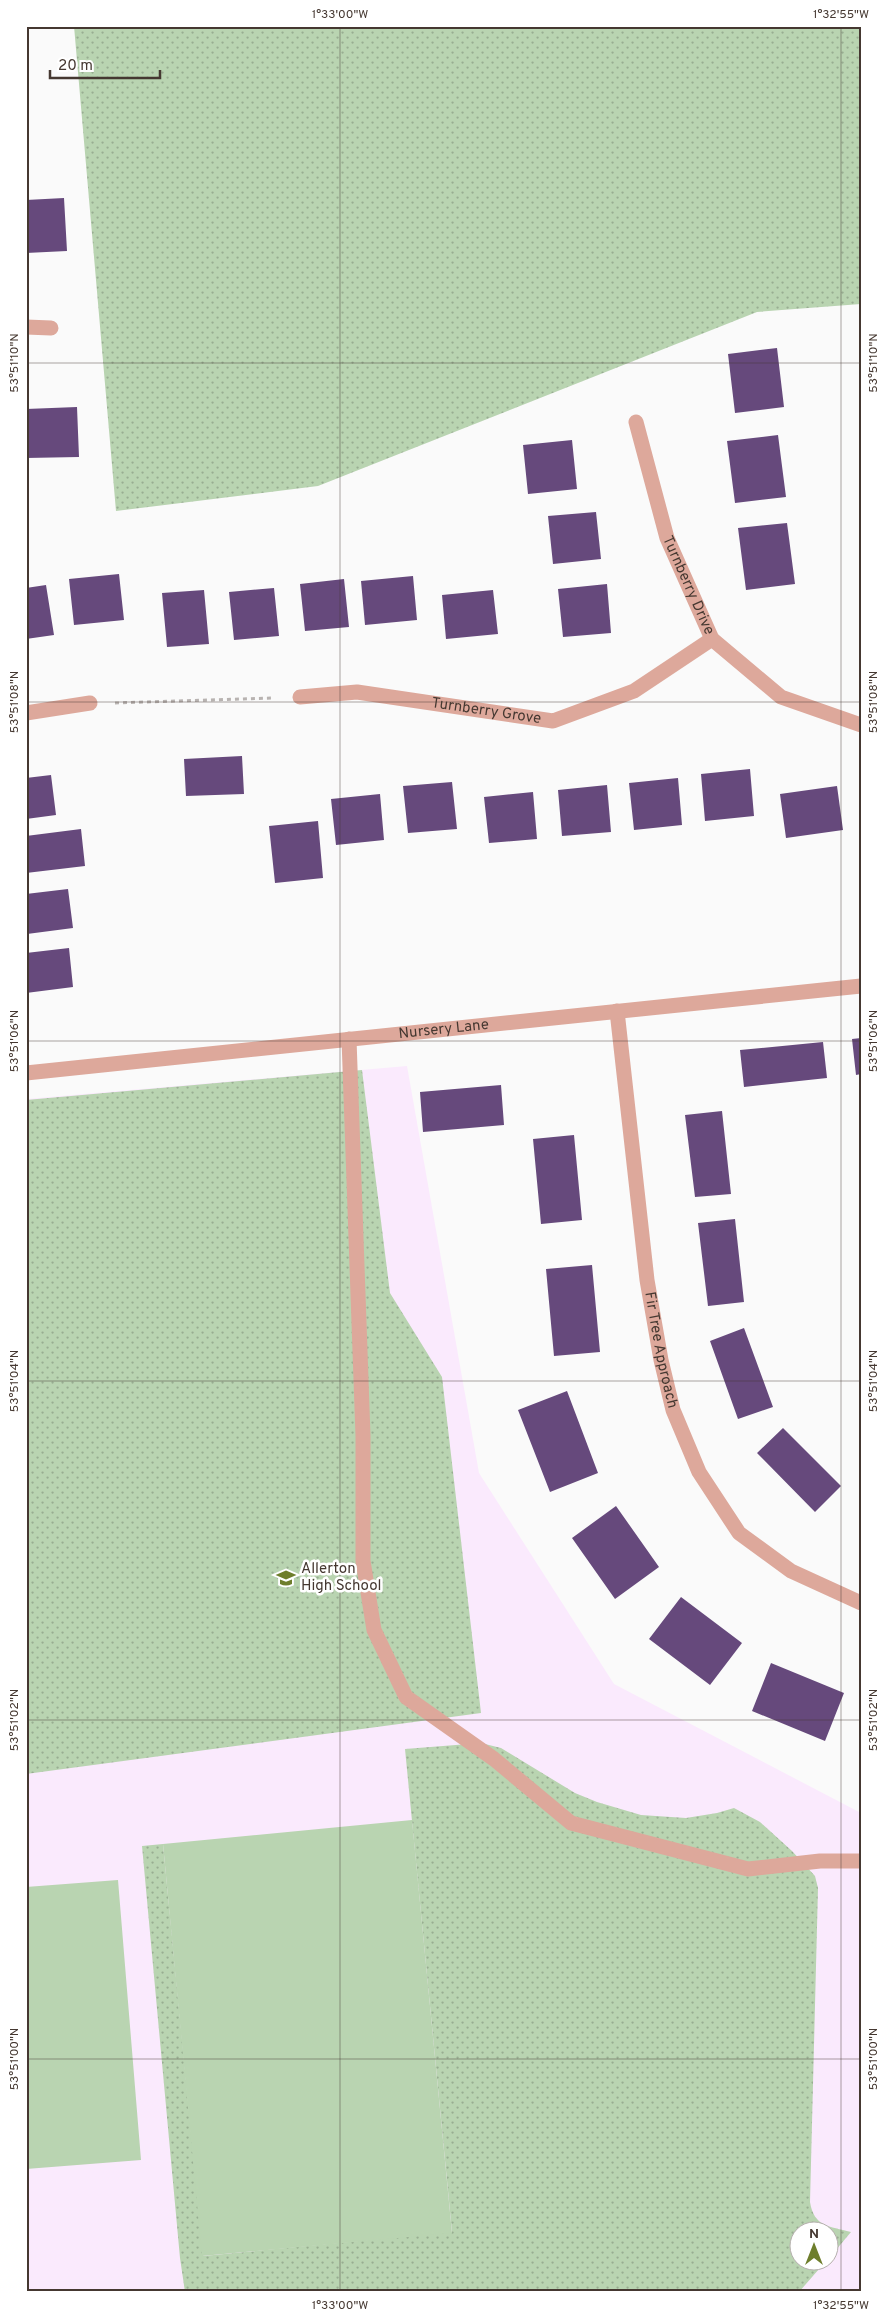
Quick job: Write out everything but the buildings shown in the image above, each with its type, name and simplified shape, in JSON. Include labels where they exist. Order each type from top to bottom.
[{"type":"street","points":[[26,327],[51,328]]},
{"type":"street","name":"Turnberry Drive","points":[[636,422],[668,538],[712,639],[781,697],[861,725]]},
{"type":"street","name":"Turnberry Grove","points":[[300,697],[356,692],[553,721],[634,690],[712,639]]},
{"type":"street","points":[[26,713],[90,703]]},
{"type":"street","name":"Nursery Lane","points":[[26,1073],[861,986]]},
{"type":"street","name":"Fir Tree Approach","points":[[617,1011],[647,1280],[661,1360],[673,1410],[698,1472],[739,1533],[791,1570],[861,1603]]},
{"type":"street","points":[[349,1039],[362,1386],[363,1561],[374,1630],[406,1697],[494,1759],[571,1823],[748,1869],[820,1861],[861,1861]]},
{"type":"path","points":[[90,703],[300,697]]},
{"type":"shaded area","name":"Allerton High School","points":[[407,1066],[479,1473],[614,1684],[861,1813],[861,2292],[26,2292],[26,1099]]},
{"type":"green space","points":[[74,26],[861,26],[861,304],[757,312],[318,486],[116,511]]},
{"type":"green space","points":[[362,1070],[390,1293],[442,1377],[481,1713],[26,1774],[26,1100]]},
{"type":"green space","points":[[481,1743],[501,1748],[575,1793],[597,1802],[641,1815],[686,1818],[734,1808],[760,1822],[792,1851],[815,1876],[818,1888],[810,2202],[818,2220],[790,2220],[790,2270],[818,2270],[799,2292],[185,2292],[180,2258],[142,1846],[163,1844],[203,2256],[452,2232],[405,1749]]},
{"type":"green space","points":[[412,1820],[452,2233],[202,2256],[163,1844]]},
{"type":"green space","points":[[118,1880],[141,2160],[26,2169],[26,1887]]},
{"type":"green space","points":[[840,2229],[851,2232],[840,2245]]},
{"type":"place","name":"Allerton High School","points":[[286,1578]]}]
